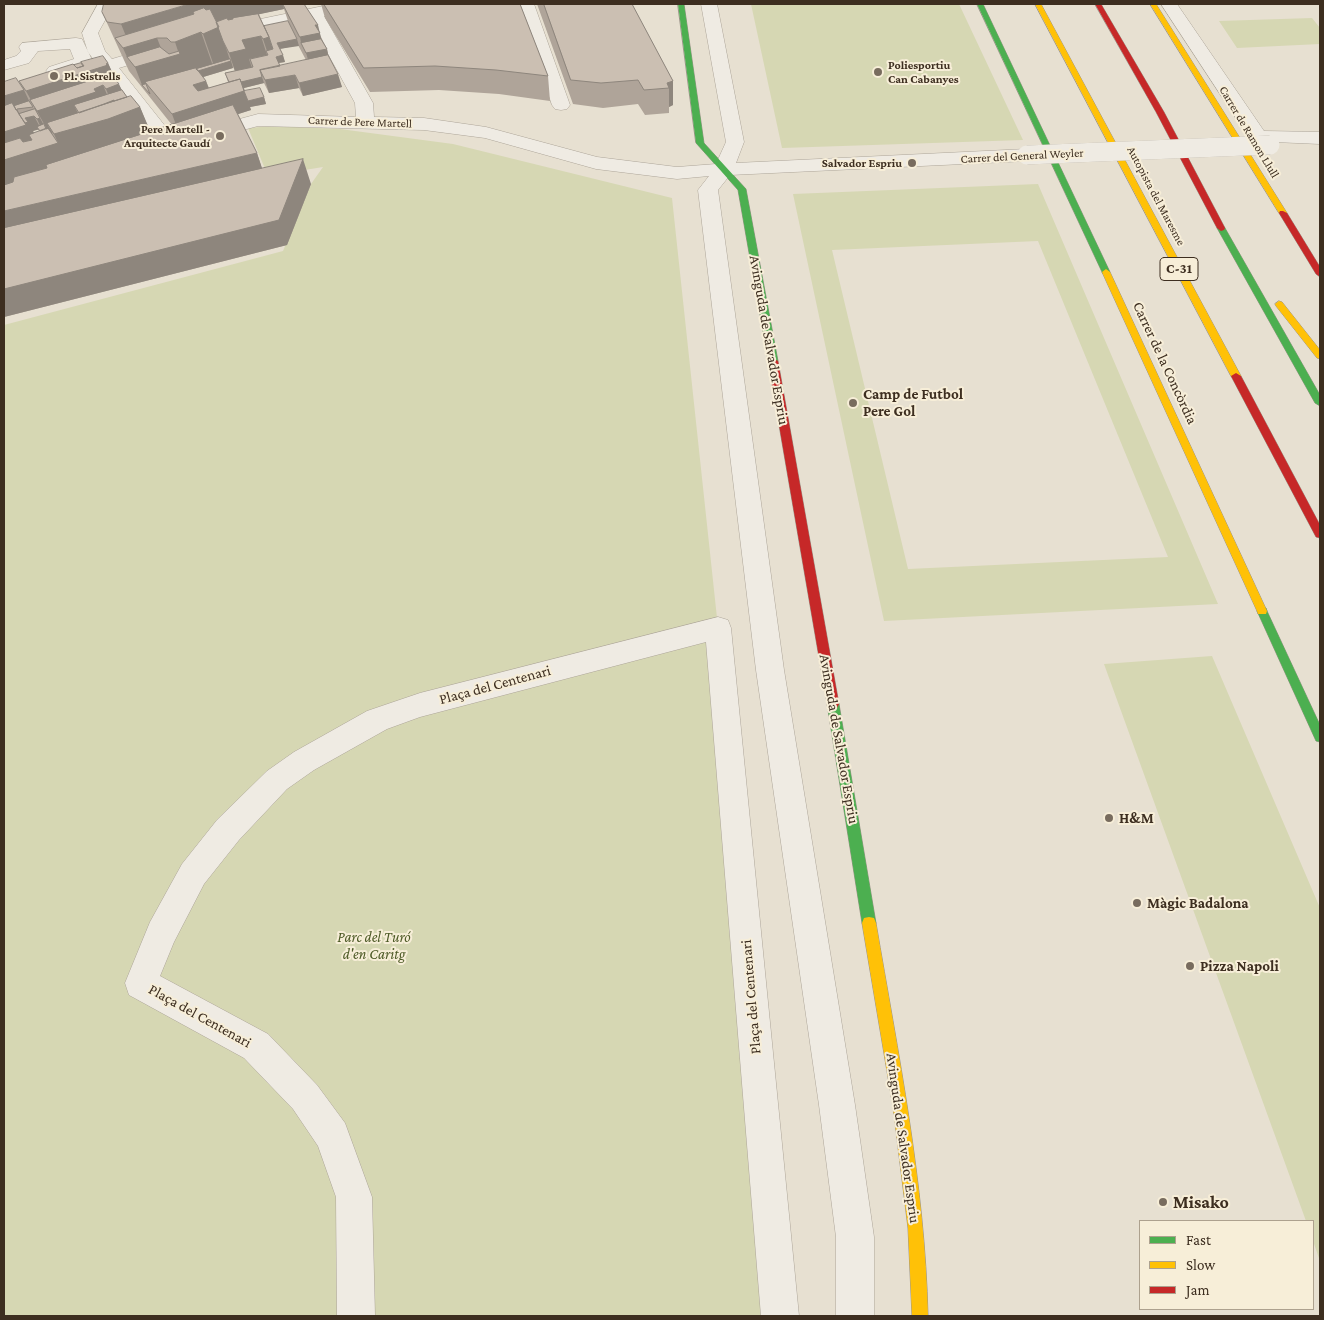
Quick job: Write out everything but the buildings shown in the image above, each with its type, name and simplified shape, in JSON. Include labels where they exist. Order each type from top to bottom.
[{"type":"main road","name":"Avinguda de Salvador Espriu","points":[[681,4],[700,143],[723,171],[742,190],[829,679],[900,1106],[916,1228],[920,1316]]},
{"type":"main road","name":"Carrer de la Concòrdia","points":[[980,4],[1050,151],[1320,737]]},
{"type":"main road","points":[[1098,4],[1160,112],[1223,233],[1320,403]]},
{"type":"main road","name":"Carrer de Ramon Llull","points":[[1153,4],[1320,274]]},
{"type":"main road","name":"Autopista del Maresme","points":[[1038,5],[1320,534]]},
{"type":"main road","points":[[1223,233],[1320,356]]},
{"type":"street","points":[[106,4],[90,33],[97,52],[170,145]]},
{"type":"street","points":[[209,34],[355,4]]},
{"type":"street","points":[[526,4],[562,105]]},
{"type":"street","points":[[709,4],[735,142],[723,171],[708,190],[770,670],[853,1220],[855,1237],[855,1316]]},
{"type":"street","points":[[1169,4],[1258,137],[1320,138]]},
{"type":"street","points":[[314,13],[364,103],[365,122]]},
{"type":"street","points":[[4,65],[18,62],[26,57],[30,51],[28,47],[76,43],[84,62],[4,87]]},
{"type":"street","points":[[4,99],[173,46]]},
{"type":"street","name":"Carrer de Pere Martell","points":[[152,151],[258,120],[424,124],[486,133],[596,163],[677,173],[723,171]]},
{"type":"street","name":"Carrer del General Weyler","points":[[723,171],[777,166],[1027,155],[1270,145],[1320,146]]},
{"type":"street","name":"Plaça del Centenari","points":[[356,1316],[354,1197],[332,1136],[305,1097],[256,1046],[141,983],[161,933],[194,874],[228,830],[277,780],[304,761],[377,720],[420,705],[718,628],[780,1316]]},
{"type":"green space","name":"Poliesportiu Can Cabanyes","points":[[751,4],[959,4],[1023,140],[782,148]]},
{"type":"green space","points":[[1312,18],[1320,28],[1320,44],[1237,48],[1219,21]]},
{"type":"green space","name":"Parc del Turó d'en Caritg","points":[[272,126],[340,129],[453,144],[672,198],[720,646],[780,1316],[4,1316],[4,325],[283,251],[311,184],[323,167],[268,176],[248,128]]},
{"type":"green space","name":"Camp de Futbol Pere Gol","points":[[1038,184],[1218,604],[884,621],[793,194]],"holes":[[[1038,241],[1168,557],[908,569],[832,250]]]},
{"type":"green space","points":[[1212,656],[1320,908],[1320,1261],[1314,1244],[1314,1220],[1306,1220],[1104,664]]},
{"type":"traffic: fast","points":[[681,4],[700,143],[742,189],[773,361]]},
{"type":"traffic: fast","points":[[980,4],[1106,272]]},
{"type":"traffic: fast","points":[[1221,228],[1320,403]]},
{"type":"traffic: fast","points":[[1262,611],[1320,737]]},
{"type":"traffic: fast","points":[[833,704],[869,923]]},
{"type":"traffic: slow","points":[[1038,4],[1236,376]]},
{"type":"traffic: slow","points":[[1153,4],[1283,213]]},
{"type":"traffic: slow","points":[[1106,272],[1262,611]]},
{"type":"traffic: slow","points":[[1279,304],[1320,356]]},
{"type":"traffic: slow","points":[[869,923],[900,1107],[916,1228],[920,1316]]},
{"type":"traffic: jam","points":[[1098,4],[1160,112],[1221,228]]},
{"type":"traffic: jam","points":[[1283,213],[1320,274]]},
{"type":"traffic: jam","points":[[773,361],[833,704]]},
{"type":"traffic: jam","points":[[1236,376],[1320,534]]},
{"type":"place","name":"Poliesportiu Can Cabanyes","points":[[878,72]]},
{"type":"place","name":"Pl. Sistrells","points":[[54,76]]},
{"type":"place","name":"Pere Martell - Arquitecte Gaudí","points":[[220,136]]},
{"type":"place","name":"Salvador Espriu","points":[[912,163]]},
{"type":"place","name":"Camp de Futbol Pere Gol","points":[[853,403]]},
{"type":"place","name":"H&M","points":[[1109,818]]},
{"type":"place","name":"Màgic Badalona","points":[[1137,903]]},
{"type":"place","name":"Pizza Napoli","points":[[1190,966]]},
{"type":"place","name":"Misako","points":[[1163,1202]]}]
